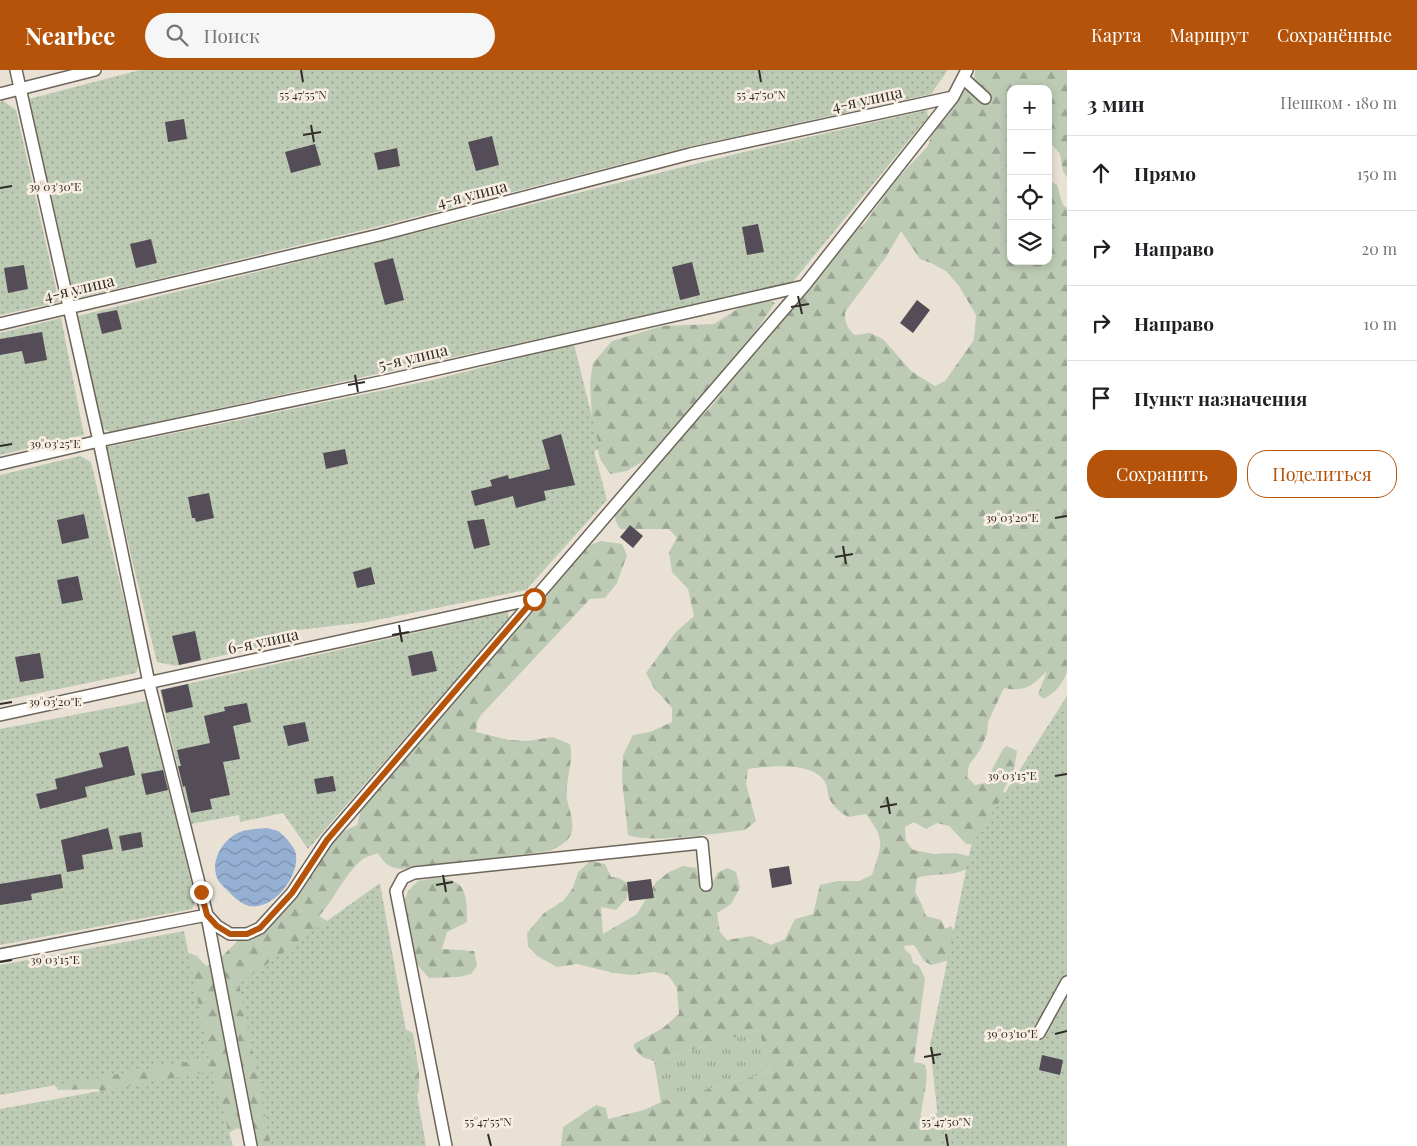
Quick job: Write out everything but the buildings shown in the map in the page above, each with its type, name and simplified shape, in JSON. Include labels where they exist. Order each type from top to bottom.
[{"type":"lane","points":[[16,70],[99,441],[149,683],[207,915],[251,1146]]},
{"type":"lane","points":[[0,94],[96,70]]},
{"type":"lane","points":[[207,915],[217,926],[230,934],[247,934],[260,928],[292,893],[327,840],[804,286],[953,97],[965,74],[985,98]]},
{"type":"lane","name":"4-я улица","points":[[0,324],[379,235],[690,154],[953,97]]},
{"type":"lane","name":"5-я улица","points":[[0,464],[99,441],[385,381],[804,286]]},
{"type":"lane","name":"6-я улица","points":[[0,715],[534,599]]},
{"type":"lane","points":[[446,1146],[396,891],[403,878],[414,874],[702,843],[706,885]]},
{"type":"lane","points":[[0,955],[207,915]]},
{"type":"lane","points":[[1039,1033],[1067,982]]},
{"type":"green space","points":[[140,70],[948,70],[931,94],[688,147],[384,225],[82,297],[72,294],[29,99]]},
{"type":"green space","points":[[975,70],[1067,70],[1067,178],[1063,171],[1060,154],[1052,144],[1052,85],[1007,85],[1007,265],[1052,265],[1052,182],[1057,185],[1063,205],[1067,208],[1067,672],[1058,688],[1043,699],[1038,694],[1047,671],[1028,687],[1018,689],[1004,688],[988,722],[987,734],[980,750],[969,765],[967,777],[975,785],[985,783],[1003,749],[1007,746],[1017,751],[1014,770],[1003,791],[1011,797],[976,845],[966,844],[949,826],[937,823],[926,829],[914,822],[905,827],[906,841],[913,850],[934,854],[956,853],[972,857],[971,866],[965,870],[917,878],[915,892],[926,916],[941,920],[945,929],[951,926],[961,941],[958,958],[931,965],[924,961],[914,945],[904,946],[905,950],[911,955],[913,963],[919,966],[925,978],[914,1062],[925,1066],[927,1078],[921,1122],[930,1123],[935,1114],[945,1108],[944,1146],[561,1146],[563,1127],[596,1105],[606,1108],[608,1119],[644,1110],[661,1102],[770,1072],[759,1030],[654,1061],[642,1057],[634,1048],[634,1044],[663,1028],[679,1014],[677,988],[668,975],[654,972],[631,975],[614,973],[577,964],[557,967],[537,956],[528,946],[527,933],[544,913],[563,901],[573,888],[578,872],[590,861],[605,864],[611,877],[619,878],[629,884],[627,898],[616,910],[601,907],[603,934],[637,914],[656,882],[669,872],[683,866],[696,868],[699,880],[705,887],[712,883],[718,872],[728,868],[736,872],[740,888],[731,904],[717,913],[720,932],[727,940],[752,936],[771,945],[785,939],[795,919],[813,914],[820,885],[838,881],[859,881],[872,875],[880,843],[877,831],[866,814],[848,817],[835,807],[828,796],[825,782],[819,775],[790,766],[748,769],[746,784],[756,821],[745,830],[667,838],[628,835],[622,780],[623,755],[633,735],[650,732],[672,722],[672,708],[654,688],[646,673],[675,633],[694,616],[688,589],[672,572],[669,552],[677,538],[669,529],[620,529],[616,522],[614,511],[658,457],[677,445],[684,432],[710,408],[761,342],[846,240],[865,223],[895,181],[928,146],[934,126],[948,114],[953,103],[974,79]],"holes":[[[901,231],[920,259],[946,271],[959,286],[976,315],[974,340],[945,381],[935,386],[911,371],[883,339],[870,333],[855,335],[852,333],[845,319],[845,312],[886,257]]]},
{"type":"green space","points":[[3,101],[16,110],[59,302],[0,315],[0,102]]},
{"type":"green space","points":[[927,110],[928,117],[791,284],[110,432],[102,428],[78,316],[744,152]]},
{"type":"green space","points":[[766,298],[775,303],[733,365],[648,458],[627,471],[610,474],[600,459],[592,420],[590,382],[593,363],[612,341],[662,326],[714,324],[753,299]]},
{"type":"green space","points":[[61,318],[84,435],[0,455],[0,333]]},
{"type":"green space","points":[[574,344],[600,449],[594,451],[607,500],[526,590],[367,622],[290,631],[291,640],[176,666],[157,662],[107,447],[433,380]]},
{"type":"green space","points":[[80,456],[91,462],[139,663],[136,673],[0,701],[0,475]]},
{"type":"green space","points":[[601,541],[622,544],[627,555],[617,583],[605,598],[590,599],[481,715],[477,722],[476,732],[509,740],[528,741],[552,737],[570,744],[571,758],[567,799],[572,827],[569,838],[550,851],[402,869],[388,865],[378,853],[365,858],[356,865],[319,916],[332,924],[399,1026],[413,1033],[419,1072],[419,1091],[412,1104],[290,1146],[254,1146],[253,1136],[238,1128],[222,1136],[108,1103],[99,1089],[58,1090],[47,1073],[0,975],[169,945],[197,956],[206,966],[215,963],[267,911],[289,898],[331,841],[342,832],[357,825],[361,810],[504,643],[542,602],[567,567],[588,546]]},
{"type":"green space","points":[[508,612],[509,619],[308,849],[283,813],[240,822],[239,815],[191,824],[160,690]]},
{"type":"green space","points":[[1067,696],[1067,1146],[941,1146],[930,1045],[971,846]]},
{"type":"green space","points":[[147,701],[196,901],[192,909],[0,945],[0,729]]},
{"type":"green space","points":[[435,878],[454,881],[463,890],[467,904],[467,922],[447,932],[442,949],[474,951],[477,966],[471,974],[459,977],[429,978],[413,960],[402,907],[408,891],[418,881]]},
{"type":"green space","points":[[380,883],[426,1146],[271,1146],[239,984]]},
{"type":"green space","points":[[184,931],[209,1058],[0,1095],[0,965]]},
{"type":"green space","points":[[759,1030],[770,1072],[661,1102],[654,1061]]},
{"type":"green space","points":[[212,1071],[233,1146],[0,1146],[0,1109]]},
{"type":"water","points":[[267,828],[278,831],[289,842],[296,855],[296,864],[289,882],[283,891],[267,903],[249,906],[238,900],[220,883],[216,876],[216,861],[222,846],[233,835],[246,830]]},
{"type":"route","points":[[201,892],[207,915],[217,926],[230,934],[247,934],[260,928],[292,893],[327,840],[534,599]]}]
